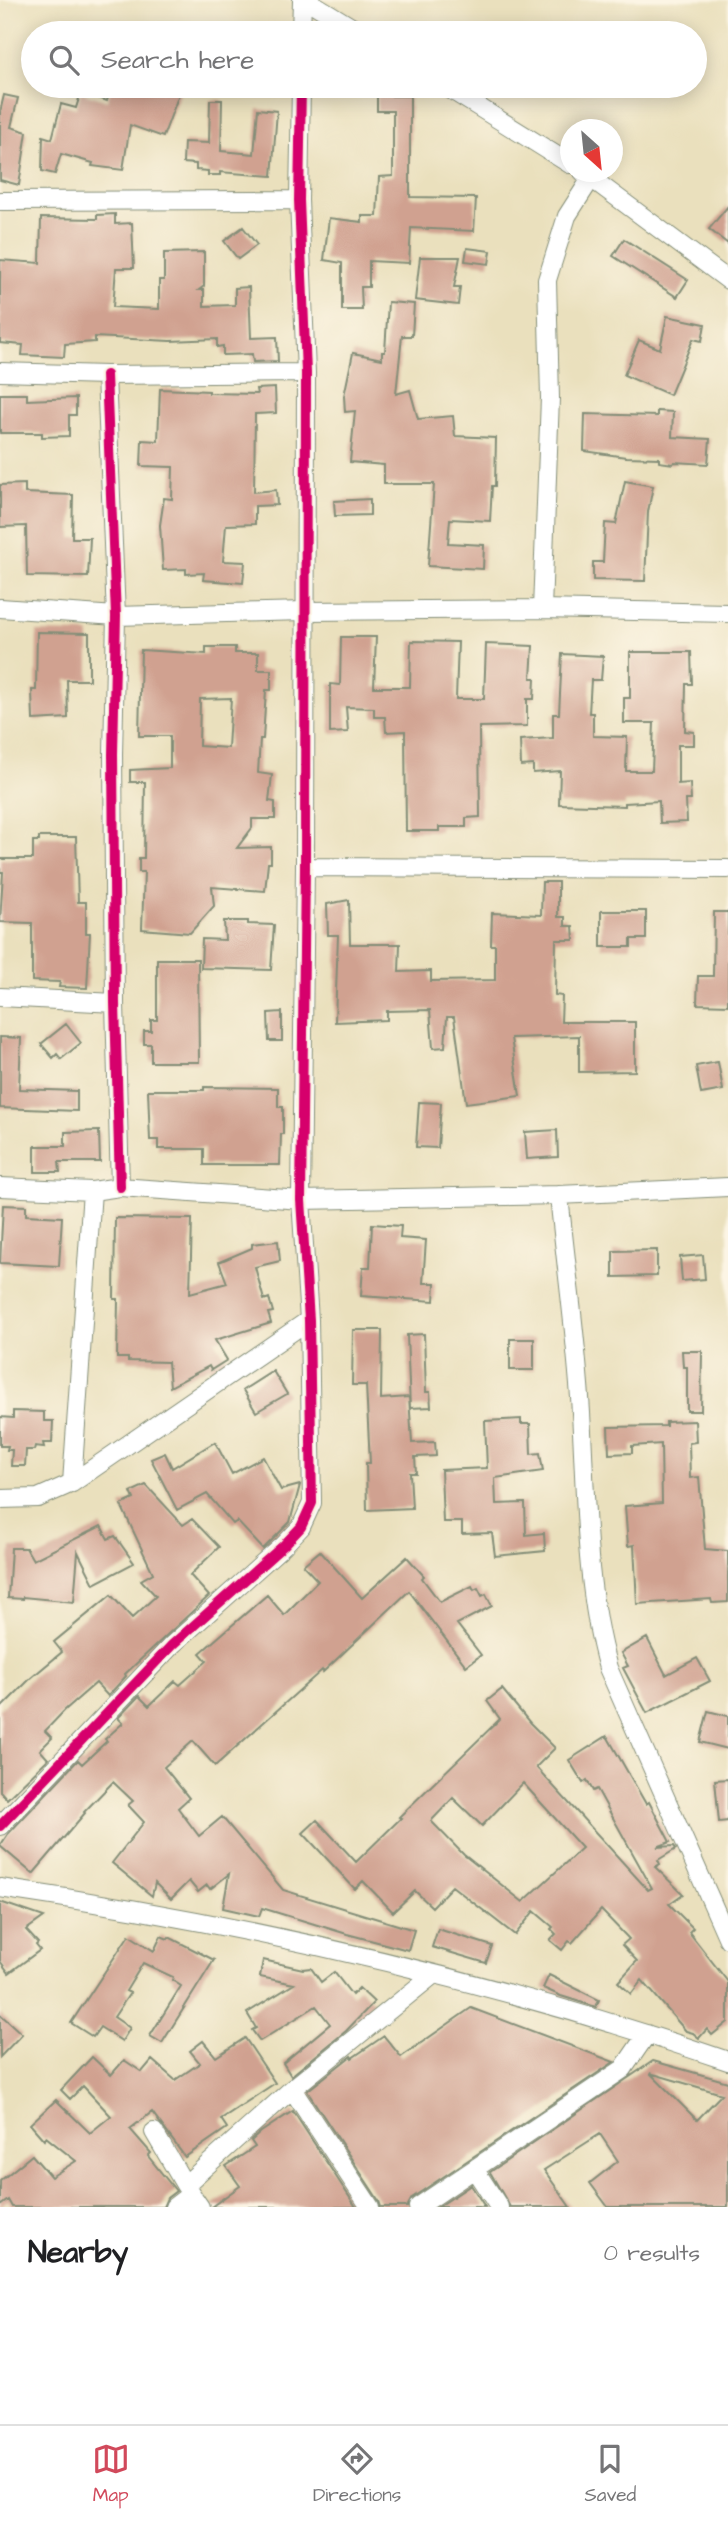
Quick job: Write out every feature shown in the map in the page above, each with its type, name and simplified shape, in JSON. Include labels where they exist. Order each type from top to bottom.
[{"type":"street","points":[[302,21],[305,0],[341,21]]},
{"type":"street","points":[[2,1820],[172,1645],[301,1527],[312,1503],[309,1320],[301,1200],[306,373],[299,200],[300,98]]},
{"type":"street","points":[[464,98],[560,158]]},
{"type":"street","points":[[542,609],[550,398],[547,280],[567,216],[583,182]]},
{"type":"street","points":[[598,182],[728,280]]},
{"type":"street","points":[[0,201],[299,200]]},
{"type":"street","points":[[0,372],[106,375],[306,373]]},
{"type":"street","points":[[106,375],[116,616],[113,754],[120,1187]]},
{"type":"street","points":[[0,608],[116,616],[542,609],[728,613]]},
{"type":"street","points":[[305,867],[728,869]]},
{"type":"street","points":[[0,997],[115,1003]]},
{"type":"street","points":[[0,1187],[92,1191],[120,1187],[301,1200],[559,1195],[728,1187]]},
{"type":"street","points":[[72,1483],[92,1191]]},
{"type":"street","points":[[559,1195],[581,1410],[584,1501],[598,1635],[608,1668],[728,1939]]},
{"type":"street","points":[[0,1499],[38,1498],[72,1483],[309,1320]]},
{"type":"street","points":[[0,1888],[191,1919],[434,1974],[647,2034],[728,2061]]},
{"type":"street","points":[[174,2207],[192,2196],[292,2089],[434,1974]]},
{"type":"street","points":[[418,2207],[623,2069],[647,2034]]},
{"type":"street","points":[[292,2089],[370,2207]]},
{"type":"street","points":[[154,2132],[192,2196]]},
{"type":"street","points":[[475,2170],[499,2207]]},
{"type":"building","points":[[4,95],[18,98],[11,127],[27,132],[19,185],[0,180],[0,112]]},
{"type":"building","points":[[79,98],[107,101],[108,98],[178,98],[163,137],[130,125],[123,170],[92,166],[93,163],[61,154],[55,174],[42,171],[43,136],[52,139],[61,104],[76,108]]},
{"type":"building","points":[[377,98],[410,98],[410,197],[476,198],[474,231],[411,228],[409,263],[369,261],[369,287],[361,287],[362,310],[342,310],[342,263],[324,260],[329,218],[362,222],[362,216],[377,216],[379,177],[393,176],[393,111],[377,111]]},
{"type":"building","points":[[210,100],[222,100],[221,151],[254,154],[258,109],[277,111],[272,176],[220,172],[220,175],[208,175],[208,171],[196,170],[196,164],[183,163],[184,142],[209,143]]},
{"type":"building","points":[[728,206],[728,244],[709,229]]},
{"type":"building","points":[[115,214],[115,224],[132,223],[134,268],[116,268],[113,307],[159,309],[159,280],[164,280],[164,253],[204,252],[204,286],[199,290],[204,290],[204,306],[235,305],[235,288],[249,287],[251,338],[277,337],[278,361],[253,362],[252,354],[223,355],[223,346],[217,347],[217,339],[170,341],[95,337],[95,342],[65,344],[64,357],[22,355],[23,345],[0,343],[0,260],[40,263],[41,218],[97,219],[97,215]]},
{"type":"building","points":[[243,227],[257,245],[238,259],[224,241]]},
{"type":"building","points":[[624,239],[688,280],[677,297],[613,256]]},
{"type":"building","points":[[467,248],[491,251],[489,264],[465,261]]},
{"type":"building","points":[[420,257],[460,257],[454,287],[460,287],[458,305],[415,300]]},
{"type":"building","points":[[388,302],[414,304],[412,336],[402,336],[396,394],[410,390],[418,419],[453,416],[455,436],[496,438],[495,486],[492,486],[490,521],[450,519],[448,543],[484,545],[483,569],[428,566],[434,484],[384,484],[384,465],[350,462],[355,411],[345,412],[344,396],[353,353],[382,359],[382,352],[385,352]]},
{"type":"building","points":[[667,316],[705,324],[702,341],[693,339],[670,395],[624,375],[639,340],[660,349]]},
{"type":"building","points":[[275,388],[276,413],[255,414],[254,492],[276,490],[277,505],[255,506],[255,524],[226,525],[223,561],[245,562],[243,583],[203,580],[204,573],[186,574],[186,569],[163,570],[160,525],[164,498],[172,499],[173,467],[141,466],[142,440],[158,441],[160,389],[257,394],[256,389]]},
{"type":"building","points":[[0,394],[27,394],[27,400],[76,398],[76,415],[69,415],[69,436],[42,437],[42,433],[0,433]]},
{"type":"building","points":[[657,411],[673,412],[672,437],[710,439],[708,464],[673,464],[659,462],[659,458],[584,451],[585,414],[657,416]]},
{"type":"building","points":[[625,481],[653,486],[648,512],[645,581],[593,580],[593,562],[603,562],[605,523],[616,524]]},
{"type":"building","points":[[25,484],[25,493],[73,495],[72,538],[90,538],[88,577],[27,576],[26,526],[0,527],[0,485]]},
{"type":"building","points":[[370,499],[370,515],[335,516],[334,501]]},
{"type":"building","points":[[37,632],[89,633],[89,680],[67,680],[68,718],[33,720],[32,690],[36,690]]},
{"type":"building","points":[[341,637],[376,637],[374,687],[410,687],[411,641],[458,642],[456,699],[484,699],[486,644],[533,646],[531,678],[535,678],[534,699],[527,699],[527,726],[479,727],[480,817],[466,818],[466,827],[439,827],[439,831],[406,831],[405,731],[386,732],[385,717],[374,717],[374,708],[346,707],[348,732],[330,733],[330,684],[340,685]]},
{"type":"building","points":[[206,647],[235,647],[235,653],[258,653],[258,670],[271,670],[271,690],[266,690],[258,773],[272,775],[269,801],[275,802],[275,819],[252,819],[252,828],[237,848],[271,847],[271,863],[268,863],[265,891],[212,887],[214,906],[190,933],[142,929],[144,872],[139,872],[139,858],[144,858],[145,782],[130,782],[130,770],[170,768],[170,736],[139,736],[141,650],[206,654]],"holes":[[[231,698],[228,748],[199,746],[200,699]]]},
{"type":"building","points":[[630,652],[691,652],[692,684],[686,684],[685,731],[694,732],[694,745],[678,745],[678,784],[690,783],[691,800],[686,800],[687,822],[660,823],[659,801],[625,803],[625,806],[559,804],[560,771],[533,773],[533,765],[521,766],[520,740],[553,738],[553,714],[559,714],[562,654],[603,656],[601,680],[591,680],[589,713],[593,713],[593,736],[627,737],[626,771],[652,771],[654,723],[624,723],[624,698],[630,698]]},
{"type":"building","points":[[39,837],[76,837],[78,902],[86,902],[86,933],[90,933],[87,988],[59,987],[60,982],[32,981],[32,923],[0,922],[3,872],[0,872],[0,859],[33,859],[33,841],[39,841]]},
{"type":"building","points":[[542,882],[558,882],[558,917],[565,917],[565,926],[573,926],[574,940],[556,940],[555,995],[562,996],[561,1022],[635,1022],[635,1071],[579,1072],[579,1036],[511,1038],[520,1096],[466,1103],[454,1017],[447,1017],[445,1047],[433,1048],[430,1010],[387,1011],[387,1020],[335,1022],[338,935],[328,935],[327,904],[349,900],[350,944],[400,944],[399,972],[431,971],[431,981],[495,980],[495,945],[491,945],[492,913],[541,915]]},
{"type":"building","points":[[601,911],[646,911],[646,939],[631,939],[631,947],[601,947]]},
{"type":"building","points":[[714,912],[728,912],[728,1005],[697,1004],[698,976],[713,976]]},
{"type":"building","points":[[224,921],[274,925],[271,970],[201,968],[202,939],[225,940]]},
{"type":"building","points":[[157,959],[198,959],[199,1062],[151,1062],[151,1044],[144,1044],[144,1031],[151,1031],[151,1020],[157,1020]]},
{"type":"building","points":[[282,1012],[282,1041],[269,1041],[268,1013]]},
{"type":"building","points":[[66,1024],[81,1043],[61,1059],[57,1054],[53,1058],[41,1044]]},
{"type":"building","points":[[0,1037],[21,1038],[19,1089],[77,1091],[77,1111],[0,1108]]},
{"type":"building","points":[[718,1062],[723,1090],[701,1094],[696,1066]]},
{"type":"building","points":[[204,1087],[278,1088],[278,1107],[283,1107],[280,1165],[204,1165],[204,1149],[158,1149],[158,1140],[150,1140],[148,1090],[204,1090]]},
{"type":"building","points":[[419,1102],[441,1103],[438,1148],[416,1147]]},
{"type":"building","points":[[557,1130],[558,1157],[527,1159],[525,1132]]},
{"type":"building","points":[[99,1131],[100,1162],[59,1162],[60,1172],[35,1172],[35,1146],[65,1146],[65,1132]]},
{"type":"building","points":[[3,1205],[26,1206],[26,1215],[62,1217],[59,1266],[0,1263]]},
{"type":"building","points":[[115,1218],[192,1219],[190,1293],[227,1283],[219,1262],[252,1248],[252,1244],[278,1241],[280,1261],[255,1267],[264,1300],[269,1298],[273,1312],[268,1313],[271,1323],[215,1340],[227,1360],[211,1370],[209,1366],[170,1387],[168,1362],[128,1361],[128,1358],[117,1358],[118,1299],[114,1299]]},
{"type":"building","points":[[372,1224],[401,1226],[400,1238],[426,1240],[423,1283],[435,1283],[434,1301],[361,1296],[363,1267],[370,1267]]},
{"type":"building","points":[[657,1250],[657,1276],[613,1277],[613,1251]]},
{"type":"building","points":[[703,1255],[705,1279],[682,1281],[680,1257]]},
{"type":"building","points":[[353,1330],[382,1330],[381,1399],[409,1397],[412,1443],[435,1442],[436,1456],[415,1457],[416,1473],[410,1473],[412,1508],[367,1510],[366,1463],[370,1463],[366,1385],[352,1385]]},
{"type":"building","points":[[424,1334],[426,1392],[430,1392],[431,1407],[410,1408],[407,1335]]},
{"type":"building","points":[[510,1339],[534,1339],[534,1370],[510,1370]]},
{"type":"building","points":[[682,1351],[702,1351],[701,1411],[687,1411],[687,1367],[683,1367]]},
{"type":"building","points":[[273,1371],[287,1394],[256,1412],[243,1390]]},
{"type":"building","points":[[13,1411],[44,1412],[44,1421],[53,1421],[52,1443],[43,1443],[44,1447],[35,1446],[34,1450],[26,1450],[25,1466],[11,1466],[12,1450],[7,1450],[8,1446],[0,1446],[0,1417],[13,1418]]},
{"type":"building","points":[[521,1419],[521,1424],[530,1424],[531,1454],[540,1453],[543,1471],[495,1478],[496,1504],[525,1503],[526,1535],[544,1533],[545,1551],[495,1556],[492,1533],[462,1534],[462,1522],[443,1522],[441,1470],[487,1468],[485,1421]]},
{"type":"building","points":[[695,1421],[696,1442],[689,1443],[690,1478],[699,1477],[705,1549],[728,1551],[728,1602],[712,1603],[711,1599],[637,1604],[634,1545],[628,1546],[625,1506],[662,1503],[661,1444],[632,1446],[632,1453],[609,1454],[608,1427],[666,1426],[666,1422]]},
{"type":"building","points":[[215,1442],[232,1474],[263,1457],[281,1490],[300,1485],[290,1522],[263,1549],[237,1521],[233,1524],[207,1494],[177,1510],[151,1459],[165,1453],[172,1468]]},
{"type":"building","points":[[146,1485],[183,1525],[192,1519],[219,1547],[190,1575],[209,1596],[125,1674],[108,1696],[96,1683],[65,1710],[45,1731],[52,1738],[40,1750],[48,1759],[7,1799],[0,1791],[0,1709],[62,1652],[54,1642],[111,1595],[132,1618],[156,1596],[141,1580],[153,1573],[121,1505],[134,1499],[131,1492]]},
{"type":"building","points":[[101,1526],[108,1539],[115,1536],[134,1563],[94,1584],[78,1552],[74,1602],[8,1598],[11,1548],[26,1548],[33,1560]]},
{"type":"building","points":[[320,1551],[362,1598],[407,1557],[424,1576],[422,1578],[440,1602],[472,1586],[474,1590],[478,1588],[482,1596],[486,1594],[492,1606],[457,1624],[481,1655],[466,1666],[409,1591],[323,1672],[322,1670],[215,1766],[193,1741],[164,1767],[189,1798],[178,1808],[199,1836],[222,1817],[283,1890],[414,1930],[408,1950],[262,1908],[259,1916],[223,1908],[229,1874],[210,1889],[207,1885],[198,1892],[189,1881],[171,1899],[155,1883],[152,1896],[112,1863],[144,1822],[128,1805],[133,1801],[113,1782],[84,1812],[33,1874],[0,1846],[8,1834],[78,1760],[82,1764],[107,1741],[105,1739],[123,1723],[118,1718],[139,1696],[149,1706],[175,1681],[180,1685],[207,1661],[200,1653],[267,1595],[284,1615],[318,1581],[303,1565]]},
{"type":"building","points":[[647,1638],[666,1675],[697,1658],[710,1681],[647,1713],[623,1668],[628,1666],[621,1653]]},
{"type":"building","points":[[502,1689],[555,1748],[536,1767],[648,1890],[652,1888],[597,1789],[593,1791],[587,1780],[583,1783],[569,1760],[607,1736],[646,1804],[649,1802],[670,1842],[657,1847],[674,1846],[676,1849],[658,1860],[660,1864],[655,1867],[683,1894],[669,1904],[693,1928],[689,1932],[728,1982],[728,2022],[712,2035],[707,2029],[699,2038],[686,2031],[642,1980],[631,1994],[618,1982],[637,1961],[622,1945],[629,1939],[601,1910],[572,1943],[569,1941],[562,1950],[550,1940],[556,1934],[551,1929],[553,1927],[534,1911],[515,1935],[452,1886],[432,1907],[415,1891],[393,1912],[363,1881],[355,1889],[303,1833],[317,1820],[356,1862],[500,1719],[487,1701]],"holes":[[[523,1783],[582,1848],[523,1902],[464,1855],[431,1821],[453,1798],[482,1826]]]},
{"type":"building","points":[[708,1711],[728,1716],[728,1749],[700,1742]]},
{"type":"building","points":[[728,1779],[728,1821],[719,1822],[715,1780]]},
{"type":"building","points":[[0,1902],[44,1917],[26,1930],[38,1943],[36,1945],[40,1950],[9,1973],[0,1961]]},
{"type":"building","points":[[438,1929],[492,1946],[486,1963],[432,1947]]},
{"type":"building","points":[[129,1935],[154,1951],[161,1936],[168,1939],[169,1937],[214,1960],[162,2043],[150,2036],[181,1986],[172,1980],[173,1977],[143,1963],[126,1991],[130,1993],[114,2017],[130,2028],[122,2041],[100,2027],[93,2037],[71,2023]]},
{"type":"building","points":[[263,1960],[303,1969],[311,1968],[321,1982],[334,1972],[352,1995],[359,1988],[374,2002],[346,2031],[291,2076],[283,2063],[330,2024],[316,2006],[260,2041],[252,2030],[256,2028],[247,2013],[294,1984],[260,1977]]},
{"type":"building","points":[[549,1975],[599,2000],[596,2007],[543,1988]]},
{"type":"building","points":[[471,2008],[614,2062],[412,2198],[407,2207],[381,2207],[307,2091],[351,2056],[352,2058],[384,2036],[401,2057]]},
{"type":"building","points":[[0,2014],[22,2034],[0,2057]]},
{"type":"building","points":[[245,2038],[275,2083],[221,2119],[227,2128],[185,2157],[152,2112],[130,2129],[151,2153],[148,2156],[176,2191],[167,2198],[163,2207],[12,2207],[8,2200],[0,2206],[0,2181],[32,2155],[51,2177],[76,2161],[46,2137],[44,2140],[30,2124],[56,2100],[90,2133],[111,2116],[83,2086],[70,2099],[61,2090],[92,2057],[111,2075],[124,2060],[142,2072],[152,2060],[175,2080],[200,2063],[190,2051],[203,2041],[216,2057]]},
{"type":"building","points":[[653,2061],[728,2082],[728,2207],[608,2207],[590,2183],[618,2161],[600,2134],[544,2170],[570,2207],[510,2207],[490,2172]],"holes":[[[650,2073],[722,2094],[697,2120]]]},
{"type":"building","points":[[293,2111],[356,2207],[211,2207],[240,2186],[226,2166],[255,2147],[251,2141],[261,2132]]},
{"type":"building","points":[[471,2185],[485,2207],[438,2207]]},
{"type":"cycle path","points":[[0,1826],[172,1645],[284,1545],[301,1527],[312,1503],[309,1320],[301,1200],[306,373],[299,200],[301,98]]},
{"type":"cycle path","points":[[106,375],[116,616],[113,754],[120,1187]]}]
